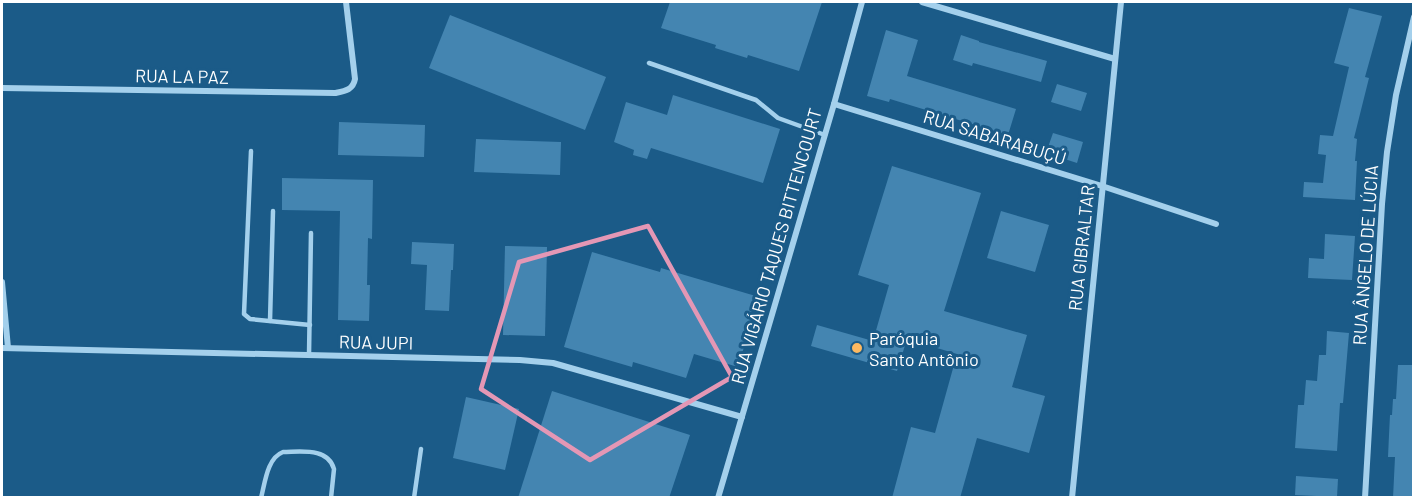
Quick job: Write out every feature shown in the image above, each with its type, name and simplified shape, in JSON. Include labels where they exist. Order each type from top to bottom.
[{"type":"street","name":"RUA LA PAZ","points":[[2,88],[335,93],[350,89],[355,79],[346,2]]},
{"type":"street","name":"RUA VIGÁRIO TAQUES BITTENCOURT","points":[[718,498],[862,2]]},
{"type":"street","points":[[922,2],[1115,59]]},
{"type":"street","name":"RUA GIBRALTAR","points":[[1072,498],[1121,2]]},
{"type":"street","name":"RUA ÂNGELO DE LÚCIA","points":[[1365,498],[1383,194],[1392,117],[1413,17]]},
{"type":"street","points":[[1407,48],[1413,41]]},
{"type":"street","name":"RUA SABARABUÇÚ","points":[[834,104],[1102,186],[1216,224]]},
{"type":"street","points":[[2,282],[5,348]]},
{"type":"street","name":"RUA JUPI","points":[[5,348],[520,360],[553,363],[742,417]]},
{"type":"lane","points":[[649,63],[756,100],[778,118],[825,135]]},
{"type":"lane","points":[[251,151],[243,312],[245,317],[250,319],[310,325]]},
{"type":"lane","points":[[270,321],[273,211]]},
{"type":"lane","points":[[309,355],[311,233]]},
{"type":"lane","points":[[414,498],[421,449]]},
{"type":"lane","points":[[261,498],[273,459],[283,452],[325,455],[333,464],[334,469],[331,498]]},
{"type":"highlighted area","points":[[648,226],[732,377],[590,460],[481,389],[519,262]]},
{"type":"building","points":[[670,2],[822,2],[799,71],[748,55],[747,58],[715,48],[716,45],[661,28]]},
{"type":"building","points":[[1349,8],[1382,16],[1365,77],[1369,78],[1354,138],[1357,139],[1355,200],[1303,197],[1304,182],[1323,183],[1326,155],[1318,154],[1320,135],[1333,136],[1349,67],[1334,63]]},
{"type":"building","points":[[450,15],[606,77],[585,130],[429,68]]},
{"type":"building","points":[[886,30],[918,40],[907,76],[1016,109],[1008,135],[890,99],[889,102],[867,96]]},
{"type":"building","points":[[961,35],[1047,61],[1041,82],[973,63],[972,66],[953,60]]},
{"type":"building","points":[[1057,84],[1087,93],[1081,111],[1051,102]]},
{"type":"building","points":[[673,95],[780,129],[763,183],[651,148],[647,159],[633,155],[634,150],[614,142],[626,102],[667,115]]},
{"type":"building","points":[[339,122],[425,125],[424,157],[338,155]]},
{"type":"building","points":[[1053,133],[1083,142],[1077,163],[1046,153]]},
{"type":"building","points":[[476,139],[561,142],[560,175],[474,172]]},
{"type":"building","points":[[892,166],[981,193],[944,311],[1027,335],[1012,387],[1045,396],[1029,453],[977,438],[960,498],[892,498],[911,427],[935,433],[957,354],[907,339],[897,371],[811,346],[817,325],[873,341],[889,285],[858,275]]},
{"type":"building","points":[[282,178],[373,180],[372,239],[368,238],[369,321],[338,320],[340,211],[282,210]]},
{"type":"building","points":[[1001,211],[1049,225],[1035,272],[987,258]]},
{"type":"building","points":[[1325,234],[1355,236],[1352,280],[1308,278],[1309,258],[1324,259]]},
{"type":"building","points":[[412,242],[454,244],[449,311],[425,310],[427,265],[411,264]]},
{"type":"building","points":[[505,246],[547,247],[545,336],[503,335]]},
{"type":"building","points":[[592,252],[660,272],[661,268],[759,297],[738,367],[694,354],[686,378],[633,362],[632,367],[564,347]]},
{"type":"building","points":[[1327,331],[1349,333],[1343,403],[1340,403],[1337,451],[1295,448],[1298,405],[1304,405],[1306,380],[1317,381],[1319,355],[1326,355]]},
{"type":"building","points":[[1398,365],[1413,365],[1413,498],[1393,498],[1395,457],[1388,457],[1390,415],[1392,415],[1393,399],[1396,399]]},
{"type":"building","points":[[552,391],[690,435],[669,498],[518,498]]},
{"type":"building","points":[[466,397],[519,409],[505,470],[453,458]]},
{"type":"building","points":[[1296,476],[1338,479],[1337,497],[1295,495]]},
{"type":"place","name":"Paróquia Santo Antônio","points":[[857,348]]}]
